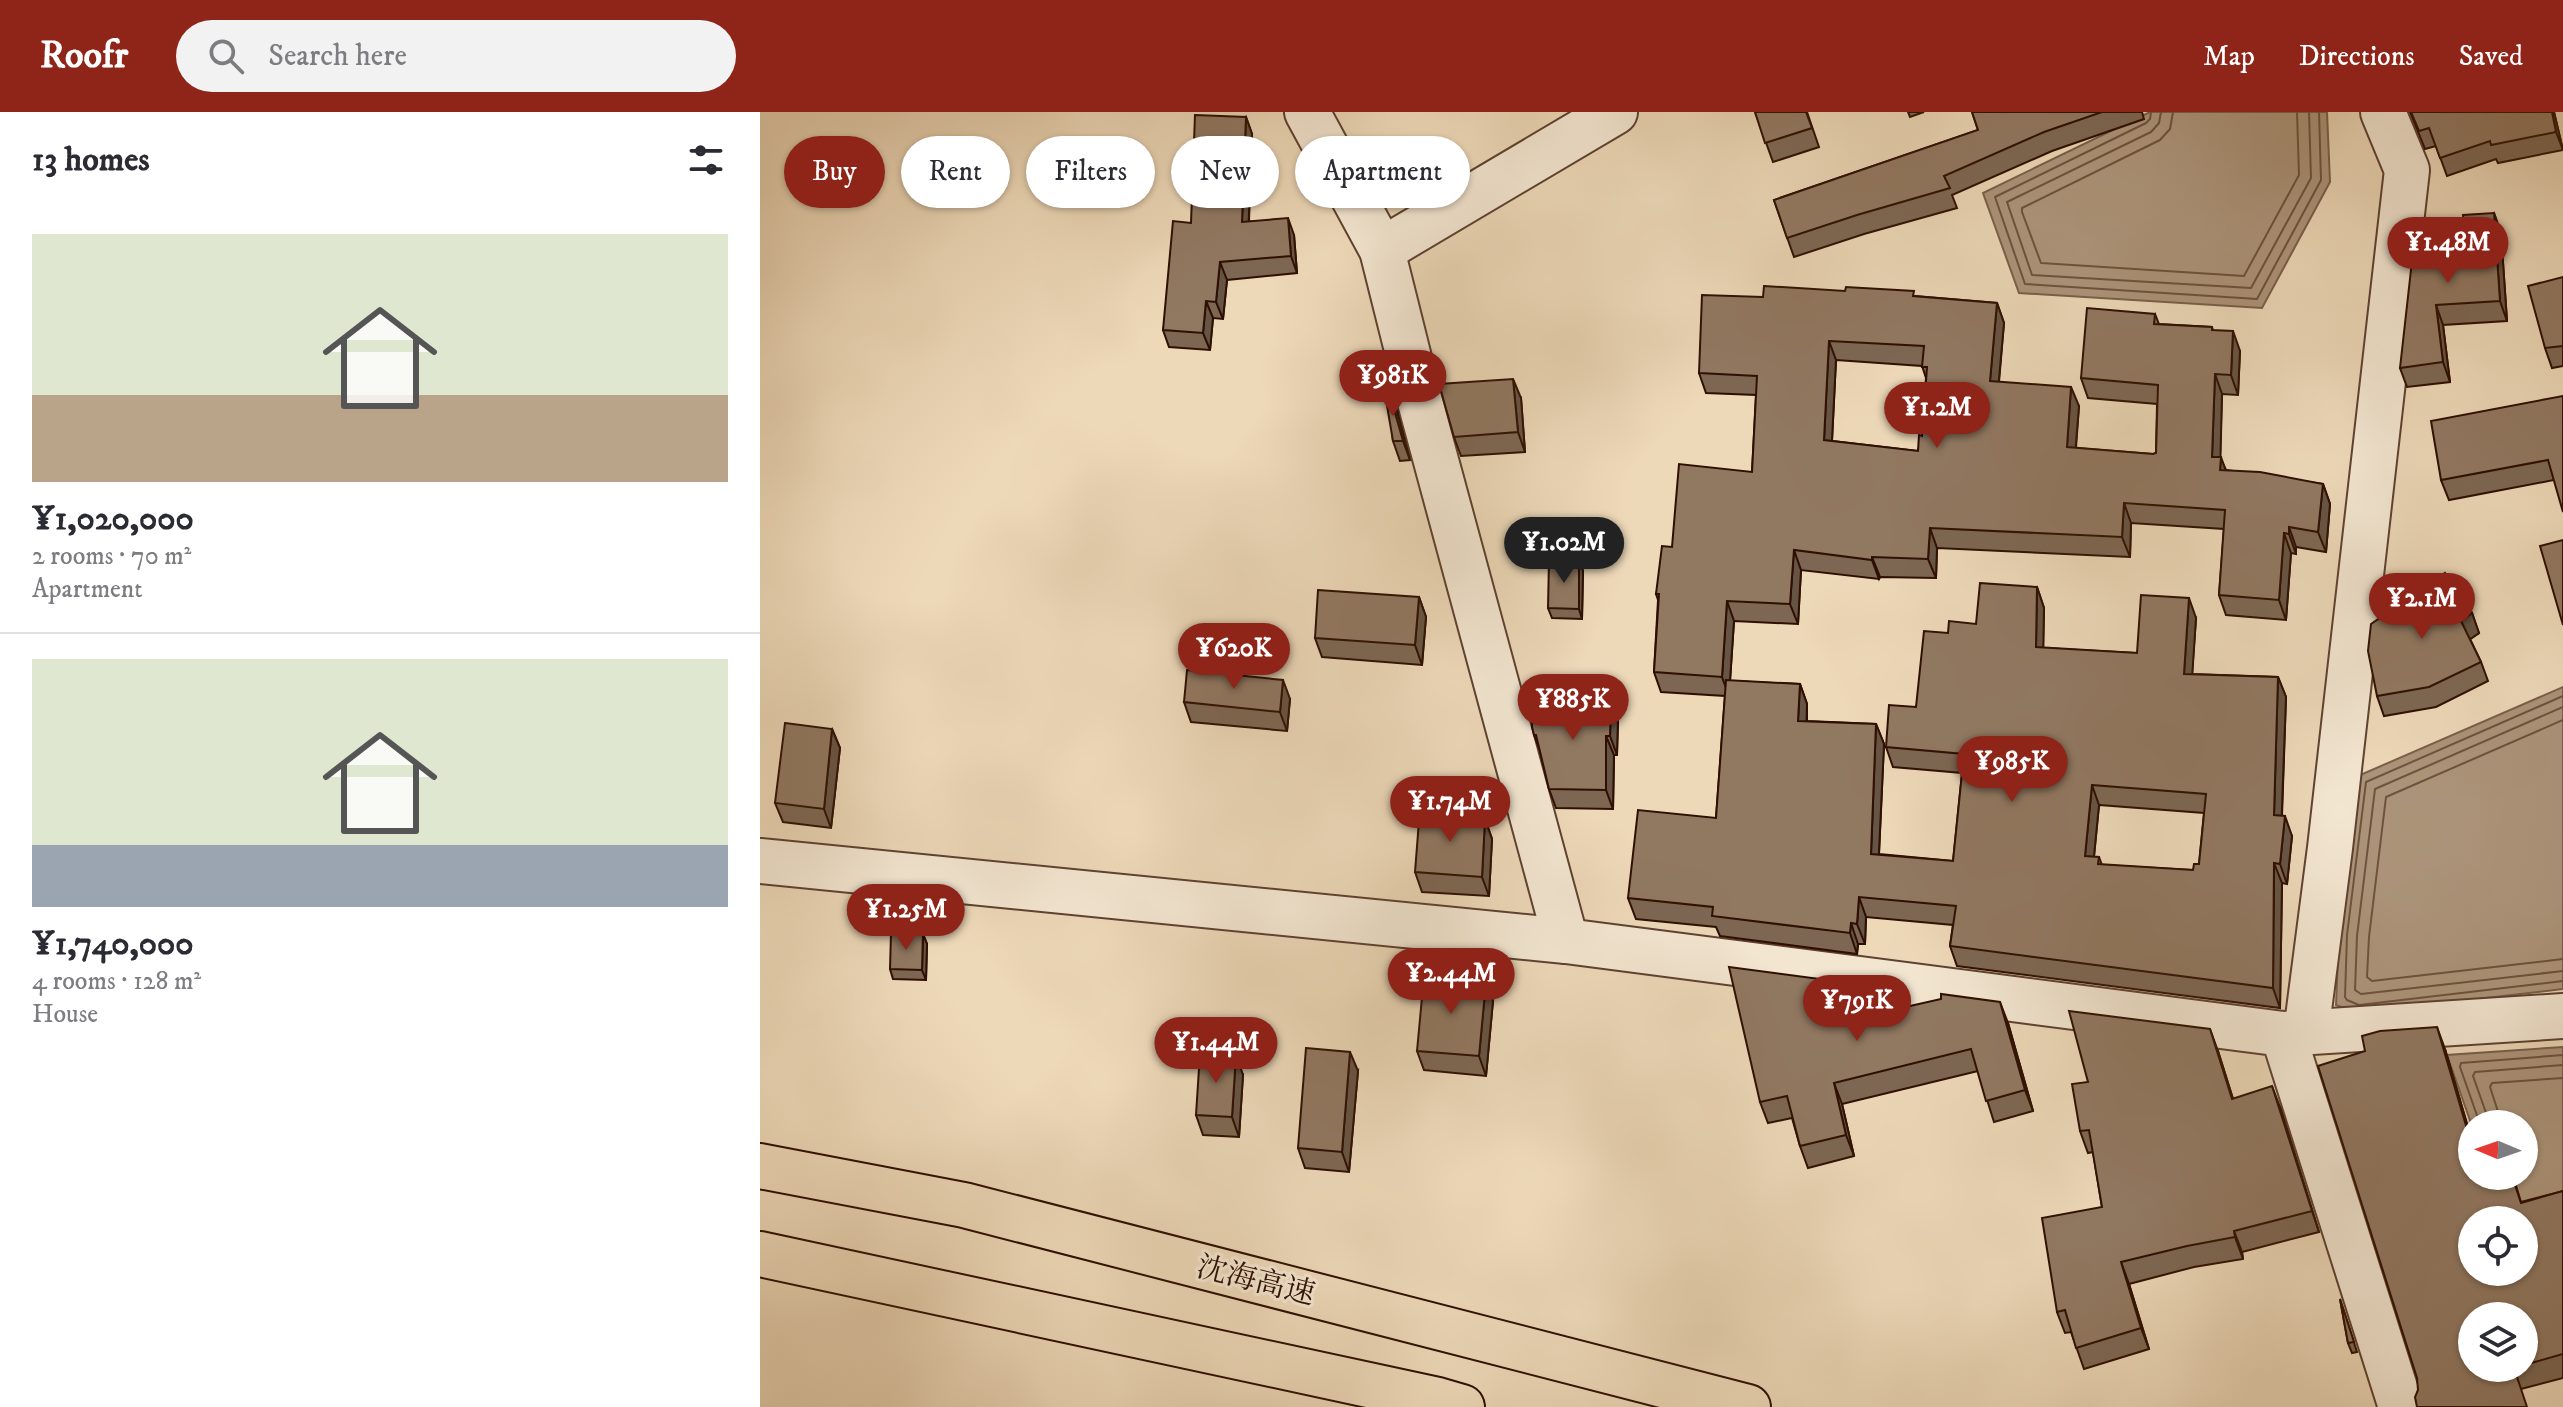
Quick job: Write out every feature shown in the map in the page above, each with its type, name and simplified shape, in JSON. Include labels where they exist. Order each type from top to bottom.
[{"type":"highway","name":"沈海高速","points":[[760,1166],[964,1205],[1748,1407]]},
{"type":"highway","points":[[760,1254],[1462,1407]]},
{"type":"street","points":[[1307,112],[1382,250],[1566,941]]},
{"type":"street","points":[[1382,250],[1615,112]]},
{"type":"street","points":[[2383,112],[2407,170],[2330,848],[2295,1034],[2401,1407]]},
{"type":"street","points":[[760,861],[1566,941],[2295,1034],[2563,1016]]},
{"type":"water","points":[[2150,112],[2327,112],[2330,182],[2262,308],[2019,293],[1983,193]]},
{"type":"water","points":[[2563,687],[2563,989],[2357,1013],[2336,1005],[2339,935],[2358,776]]},
{"type":"water","points":[[2563,1047],[2563,1195],[2515,1206],[2511,1190],[2538,1190],[2538,1110],[2466,1110],[2447,1055]]},
{"type":"building","points":[[1755,112],[1806,112],[1812,128],[1765,143]]},
{"type":"building","points":[[1972,112],[2102,112],[2044,132],[1944,176],[1950,188],[1787,238],[1774,200],[1978,130]]},
{"type":"building","points":[[2411,112],[2552,112],[2556,132],[2491,145],[2490,141],[2440,158],[2429,128],[2419,131]]},
{"type":"building","points":[[1195,115],[1246,117],[1245,136],[1194,136]]},
{"type":"building","points":[[1192,208],[1243,208],[1242,222],[1288,218],[1291,256],[1220,262],[1216,302],[1206,301],[1203,333],[1163,330],[1173,221],[1191,223]]},
{"type":"building","points":[[2494,213],[2500,301],[2436,305],[2443,362],[2400,368],[2414,243],[2465,241],[2463,215]]},
{"type":"building","points":[[2563,277],[2563,346],[2545,348],[2528,286]]},
{"type":"building","points":[[1764,286],[1845,291],[1846,287],[1914,291],[1913,296],[1997,303],[1990,381],[2071,387],[2067,447],[2153,454],[2156,453],[2158,385],[2081,378],[2087,308],[2155,314],[2154,324],[2233,331],[2231,375],[2215,374],[2212,457],[2221,457],[2220,470],[2260,472],[2323,484],[2318,532],[2289,527],[2289,534],[2284,533],[2279,600],[2219,595],[2225,510],[2124,503],[2122,537],[1930,528],[1928,559],[1872,557],[1872,560],[1794,550],[1790,604],[1727,601],[1722,677],[1654,672],[1659,594],[1656,594],[1662,546],[1672,547],[1679,464],[1752,472],[1757,376],[1699,373],[1702,295],[1763,297]],"holes":[[[1829,341],[1924,346],[1922,367],[1927,367],[1918,451],[1824,440]]]},
{"type":"building","points":[[1513,379],[1518,432],[1454,437],[1439,384]]},
{"type":"building","points":[[1384,388],[1388,388],[1403,441],[1393,441]]},
{"type":"building","points":[[2563,396],[2563,512],[2548,460],[2441,480],[2431,421]]},
{"type":"building","points":[[2563,540],[2563,625],[2540,546]]},
{"type":"building","points":[[1549,560],[1579,561],[1579,609],[1548,608]]},
{"type":"building","points":[[2445,573],[2472,613],[2461,621],[2481,662],[2429,687],[2377,696],[2368,651],[2371,624]]},
{"type":"building","points":[[1980,583],[2037,587],[2036,647],[2137,653],[2141,595],[2189,598],[2184,674],[2278,677],[2274,815],[2285,816],[2280,864],[2274,863],[2273,988],[1950,946],[1956,906],[1859,897],[1857,924],[1851,923],[1850,933],[1712,916],[1713,907],[1628,898],[1638,810],[1716,818],[1726,680],[1800,684],[1798,721],[1876,724],[1871,854],[1953,861],[1964,754],[1886,747],[1889,705],[1916,707],[1924,631],[1948,633],[1949,621],[1976,624]],"holes":[[[2092,785],[2206,794],[2199,864],[2194,864],[2193,870],[2098,864],[2099,857],[2085,856]]]},
{"type":"building","points":[[1318,590],[1419,597],[1415,645],[1315,638]]},
{"type":"building","points":[[1187,670],[1283,680],[1280,712],[1184,702]]},
{"type":"building","points":[[1533,699],[1611,700],[1610,736],[1606,736],[1606,790],[1549,789],[1532,727]]},
{"type":"building","points":[[785,723],[832,729],[824,809],[775,803]]},
{"type":"building","points":[[1420,808],[1456,811],[1455,818],[1485,819],[1482,877],[1415,872]]},
{"type":"building","points":[[891,933],[923,934],[922,970],[890,969]]},
{"type":"building","points":[[1729,967],[1843,982],[1841,1005],[1862,1000],[1866,1016],[1941,999],[1941,994],[2000,1002],[2025,1090],[1986,1101],[1971,1049],[1834,1083],[1846,1135],[1800,1146],[1787,1096],[1760,1102]]},
{"type":"building","points":[[1424,976],[1486,982],[1479,1056],[1417,1051]]},
{"type":"building","points":[[2069,1011],[2210,1029],[2232,1099],[2272,1086],[2312,1211],[2234,1231],[2235,1237],[2121,1262],[2141,1328],[2076,1348],[2065,1310],[2057,1312],[2042,1218],[2102,1207],[2089,1130],[2080,1131],[2072,1084],[2088,1082]]},
{"type":"building","points":[[2437,1027],[2461,1110],[2458,1110],[2458,1190],[2517,1190],[2521,1203],[2563,1191],[2563,1354],[2538,1361],[2538,1302],[2458,1302],[2458,1382],[2519,1382],[2527,1407],[2417,1407],[2417,1378],[2318,1066],[2365,1051],[2362,1036],[2380,1031]]},
{"type":"building","points":[[1306,1048],[1350,1052],[1342,1152],[1298,1148]]},
{"type":"building","points":[[1200,1053],[1236,1055],[1232,1117],[1196,1115]]},
{"type":"building","points":[[2340,1299],[2354,1342],[2348,1343]]}]
